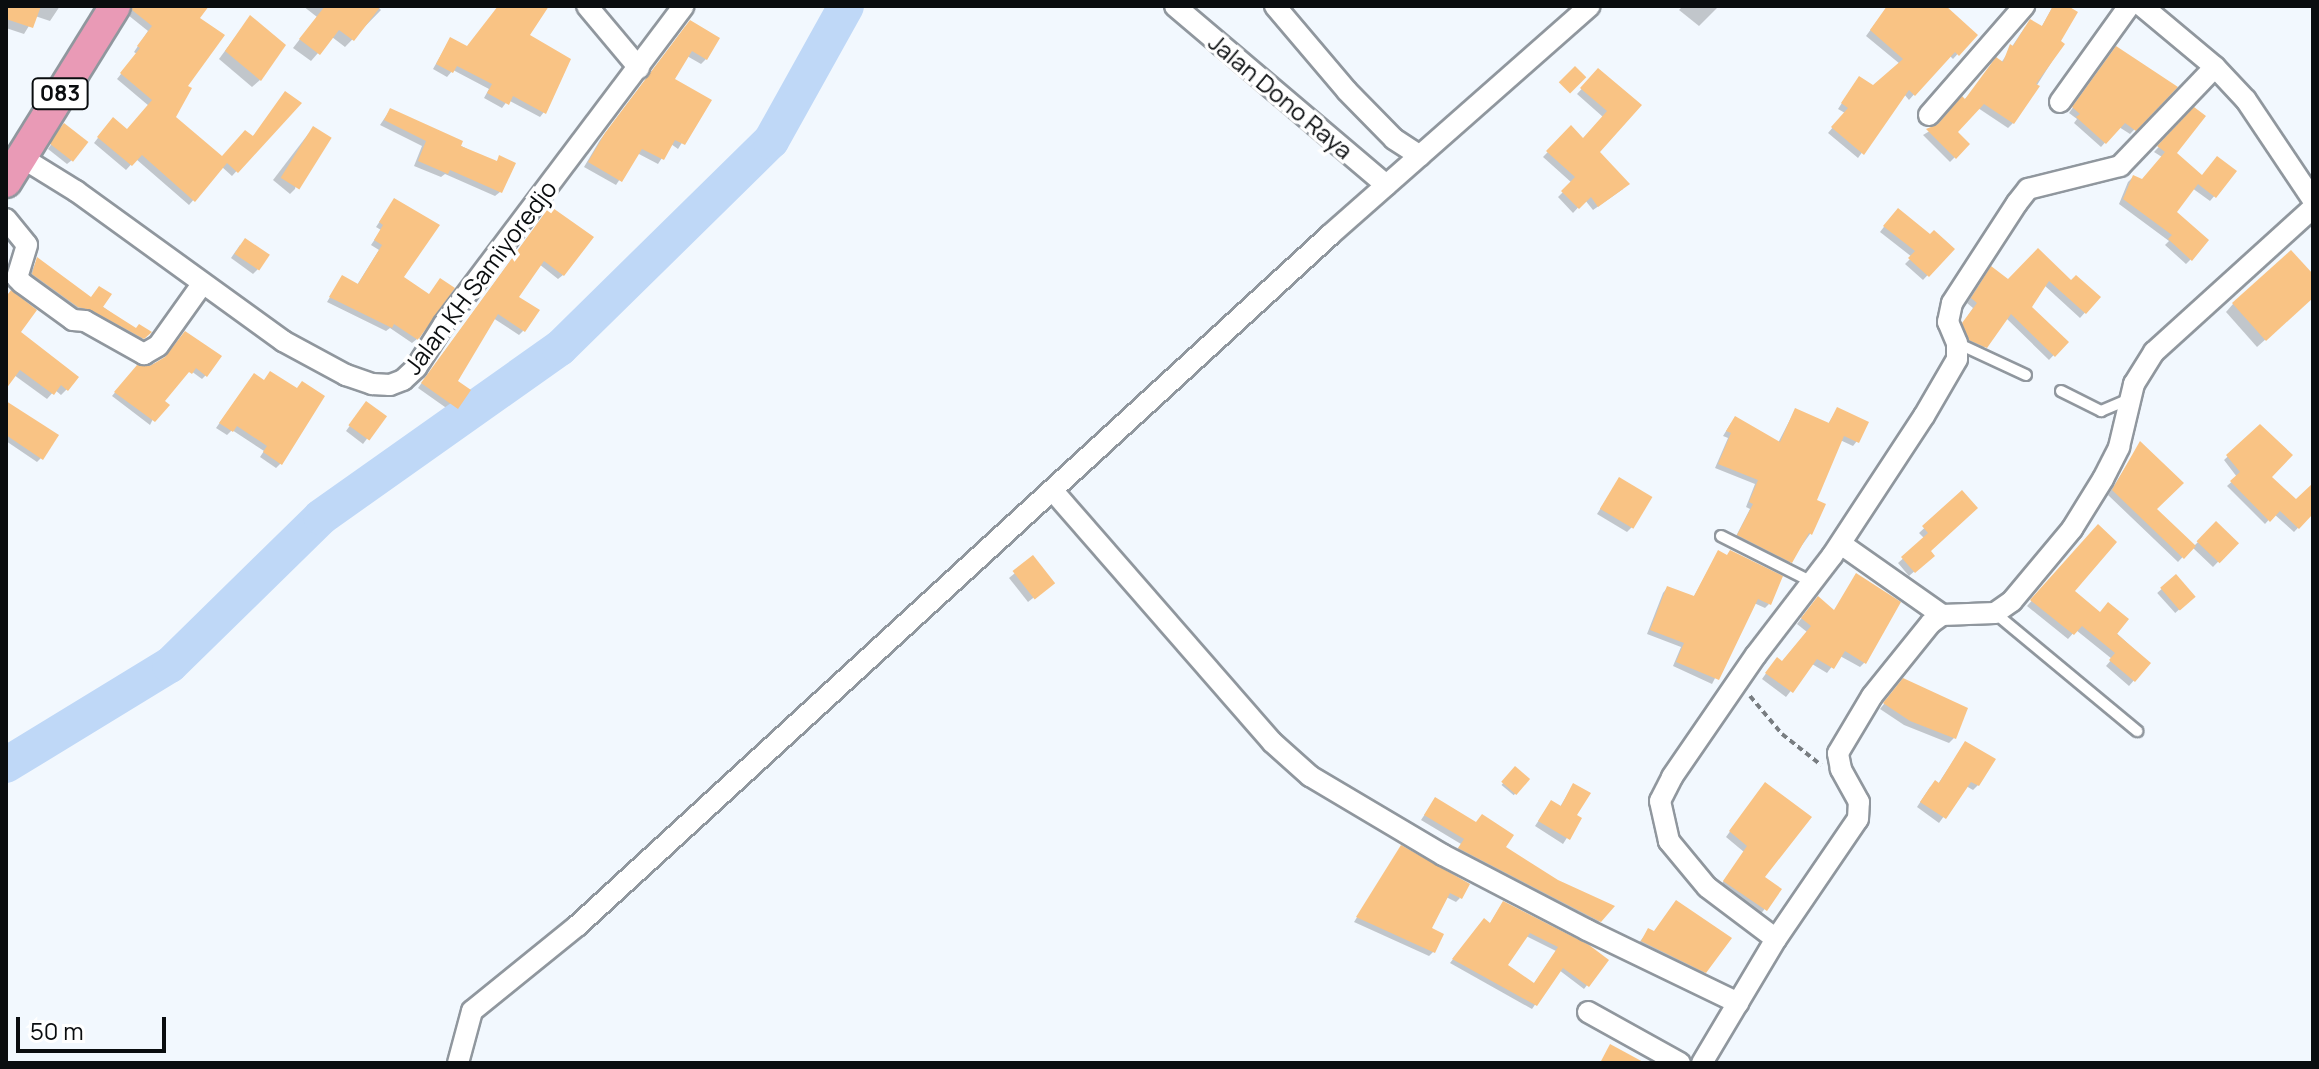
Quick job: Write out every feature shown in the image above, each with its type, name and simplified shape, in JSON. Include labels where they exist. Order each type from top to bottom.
[{"type":"main road","name":"083","points":[[14,169],[115,6]]},
{"type":"street","points":[[587,6],[639,68]]},
{"type":"street","name":"Jalan KH Samiyoredjo","points":[[14,169],[76,191],[283,341],[346,375],[372,384],[390,385],[403,380],[416,368],[444,324],[684,6]]},
{"type":"street","name":"Jalan Dono Raya","points":[[1175,6],[1386,185]]},
{"type":"street","points":[[1275,6],[1368,113],[1394,139],[1420,156]]},
{"type":"street","points":[[458,1063],[472,1011],[577,926],[1386,185],[1590,6]]},
{"type":"street","points":[[1929,115],[2024,6]]},
{"type":"street","points":[[2060,102],[2129,6]]},
{"type":"street","points":[[2142,6],[2215,67],[2246,100],[2313,200]]},
{"type":"street","points":[[1776,939],[1707,887],[1669,841],[1659,812],[1660,801],[1672,777],[1738,681],[1841,544],[1924,416],[1957,359],[1957,343],[1948,322],[1952,303],[2028,189],[2120,166],[2215,67]]},
{"type":"street","points":[[1702,1063],[1776,939],[1858,819],[1859,802],[1838,761],[1842,743],[1872,696],[1931,623],[1942,615],[1995,613],[2012,601],[2080,517],[2119,447],[2134,384],[2154,352],[2313,208]]},
{"type":"street","points":[[6,219],[27,245],[17,278],[22,283],[73,320],[85,321],[144,354],[158,346],[203,283]]},
{"type":"street","points":[[1054,492],[1262,731],[1310,776],[1443,855],[1587,930],[1738,1003]]},
{"type":"street","points":[[1841,544],[1942,615]]},
{"type":"street","points":[[1588,1012],[1680,1063]]},
{"type":"lane","points":[[1957,343],[2026,375]]},
{"type":"lane","points":[[2061,391],[2101,411],[2131,398]]},
{"type":"lane","points":[[1721,536],[1812,582]]},
{"type":"lane","points":[[1995,613],[2137,731]]},
{"type":"path","points":[[1738,681],[1782,734],[1851,788]]},
{"type":"building","points":[[6,6],[41,6],[33,28],[6,19]]},
{"type":"building","points":[[133,6],[209,6],[200,18],[225,35],[188,86],[192,88],[176,117],[222,156],[245,130],[253,136],[285,91],[302,103],[238,173],[227,163],[195,202],[142,155],[132,166],[97,137],[113,117],[127,129],[152,100],[120,73],[140,48],[137,46],[152,26],[132,10]]},
{"type":"building","points":[[325,6],[381,6],[354,41],[339,30],[320,55],[299,39]]},
{"type":"building","points":[[498,6],[549,6],[530,35],[571,59],[546,114],[513,96],[509,105],[487,93],[492,84],[457,66],[453,73],[436,64],[450,37],[467,46]]},
{"type":"building","points":[[1887,6],[1946,6],[1978,35],[1959,56],[1955,52],[1915,96],[1909,90],[1864,155],[1831,127],[1848,108],[1841,103],[1859,76],[1873,85],[1903,59],[1870,30]]},
{"type":"building","points":[[2053,6],[2068,6],[2078,12],[2061,41],[2065,44],[2036,84],[2040,86],[2014,124],[1984,104],[1958,132],[1970,144],[1956,159],[1926,129],[1938,124],[1962,96],[1965,99],[1996,57],[2003,62],[2010,44],[2013,46],[2030,19],[2042,26]]},
{"type":"building","points":[[250,15],[286,45],[261,81],[225,51]]},
{"type":"building","points":[[690,20],[720,38],[707,60],[692,51],[675,79],[712,100],[685,145],[675,140],[664,160],[642,149],[622,182],[588,162],[605,133]]},
{"type":"building","points":[[2116,46],[2178,87],[2136,131],[2125,123],[2106,144],[2076,117],[2080,114],[2072,107]]},
{"type":"building","points":[[1575,66],[1586,77],[1570,94],[1559,82]]},
{"type":"building","points":[[1598,68],[1642,105],[1600,152],[1630,184],[1598,207],[1591,197],[1579,209],[1561,191],[1575,177],[1546,151],[1571,125],[1583,138],[1607,111],[1580,88]]},
{"type":"building","points":[[2194,107],[2206,116],[2177,153],[2202,175],[2217,156],[2237,171],[2216,198],[2198,184],[2177,212],[2209,240],[2192,261],[2168,239],[2172,235],[2123,199],[2133,175],[2142,179],[2165,152],[2157,146]]},
{"type":"building","points":[[390,108],[463,141],[461,146],[497,161],[499,155],[516,163],[502,193],[450,170],[448,174],[418,161],[426,141],[384,120]]},
{"type":"building","points":[[64,123],[88,142],[73,162],[49,143]]},
{"type":"building","points":[[313,126],[332,138],[299,189],[281,178]]},
{"type":"building","points":[[394,198],[440,225],[404,277],[429,294],[440,278],[455,288],[418,340],[394,324],[392,328],[329,297],[342,275],[358,284],[382,245],[374,240],[383,225],[379,222]]},
{"type":"building","points":[[550,206],[594,237],[564,276],[544,261],[519,297],[540,310],[525,332],[498,314],[458,381],[471,390],[458,409],[421,383]]},
{"type":"building","points":[[1898,208],[1930,234],[1934,230],[1955,249],[1929,277],[1908,258],[1915,251],[1883,226]]},
{"type":"building","points":[[245,238],[270,255],[259,271],[234,254]]},
{"type":"building","points":[[2038,248],[2071,280],[2076,275],[2101,297],[2086,314],[2049,281],[2032,307],[2069,342],[2055,357],[2011,314],[1987,348],[1969,340],[1962,323],[1977,303],[1971,298],[1991,266],[2008,279]]},
{"type":"building","points":[[2291,250],[2313,274],[2313,298],[2266,341],[2232,303]]},
{"type":"building","points":[[37,257],[91,297],[99,286],[112,294],[103,307],[136,328],[139,324],[152,332],[144,339],[91,310],[78,307],[32,274]]},
{"type":"building","points":[[11,290],[37,310],[21,332],[79,377],[68,391],[61,385],[54,395],[20,370],[6,389],[6,297]]},
{"type":"building","points":[[185,331],[222,356],[207,377],[196,368],[192,374],[189,372],[165,401],[170,405],[155,422],[114,392],[137,365],[150,366],[165,357]]},
{"type":"building","points":[[270,371],[297,388],[302,381],[325,396],[282,465],[263,452],[267,446],[237,426],[233,432],[219,423],[254,373],[264,380]]},
{"type":"building","points":[[6,401],[59,435],[43,460],[6,435]]},
{"type":"building","points":[[366,401],[387,416],[369,441],[348,425]]},
{"type":"building","points":[[1837,407],[1869,422],[1859,443],[1844,436],[1817,500],[1826,504],[1812,535],[1809,533],[1792,563],[1737,535],[1753,504],[1749,502],[1758,480],[1718,464],[1731,433],[1726,431],[1735,416],[1780,442],[1795,408],[1829,423]]},
{"type":"building","points":[[2260,424],[2293,455],[2272,477],[2296,499],[2313,483],[2313,514],[2299,529],[2280,511],[2270,522],[2230,481],[2240,472],[2226,455]]},
{"type":"building","points":[[2140,441],[2184,483],[2157,509],[2196,546],[2184,559],[2112,490]]},
{"type":"building","points":[[1619,477],[1652,497],[1633,529],[1600,509]]},
{"type":"building","points":[[1962,490],[1978,508],[1931,551],[1935,556],[1915,573],[1901,557],[1928,533],[1922,526]]},
{"type":"building","points":[[2216,521],[2239,543],[2220,563],[2197,541]]},
{"type":"building","points":[[2098,524],[2117,542],[2075,591],[2100,612],[2108,602],[2129,619],[2117,634],[2151,663],[2135,682],[2109,660],[2115,653],[2082,626],[2074,635],[2030,600]]},
{"type":"building","points":[[1718,550],[1727,555],[1730,550],[1783,576],[1771,605],[1758,599],[1719,680],[1676,662],[1684,643],[1650,630],[1667,586],[1694,596]]},
{"type":"building","points":[[1033,555],[1055,583],[1035,599],[1013,571]]},
{"type":"building","points":[[1856,573],[1901,602],[1866,664],[1845,651],[1834,669],[1817,659],[1793,693],[1765,673],[1777,657],[1782,661],[1811,626],[1801,618],[1818,596],[1834,610]]},
{"type":"building","points":[[2176,574],[2196,597],[2180,610],[2160,588]]},
{"type":"building","points":[[1903,678],[1968,708],[1956,739],[1910,721],[1883,703]]},
{"type":"building","points":[[1965,741],[1996,759],[1979,786],[1971,782],[1946,819],[1920,802],[1935,780],[1939,783]]},
{"type":"building","points":[[1515,766],[1530,779],[1516,795],[1501,782]]},
{"type":"building","points":[[1765,782],[1812,817],[1765,877],[1782,889],[1767,911],[1723,881],[1747,846],[1729,831]]},
{"type":"building","points":[[1573,783],[1591,793],[1577,815],[1582,818],[1570,840],[1538,821],[1551,800],[1561,806]]},
{"type":"building","points":[[1435,797],[1476,822],[1482,814],[1514,835],[1506,847],[1558,880],[1615,906],[1601,922],[1458,848],[1464,839],[1424,815]]},
{"type":"building","points":[[1401,845],[1470,884],[1462,899],[1450,893],[1432,928],[1444,934],[1435,953],[1356,917]]},
{"type":"building","points":[[1676,900],[1732,938],[1706,973],[1641,941],[1648,928],[1654,931]]},
{"type":"building","points":[[1503,901],[1589,945],[1609,960],[1589,987],[1563,968],[1537,1006],[1452,959],[1484,918],[1490,923]],"holes":[[[1530,933],[1558,947],[1534,983],[1508,965]]]},
{"type":"building","points":[[1610,1044],[1645,1063],[1600,1063]]},
{"type":"waterway","points":[[6,765],[170,665],[321,517],[560,348],[771,141],[846,6]]}]
